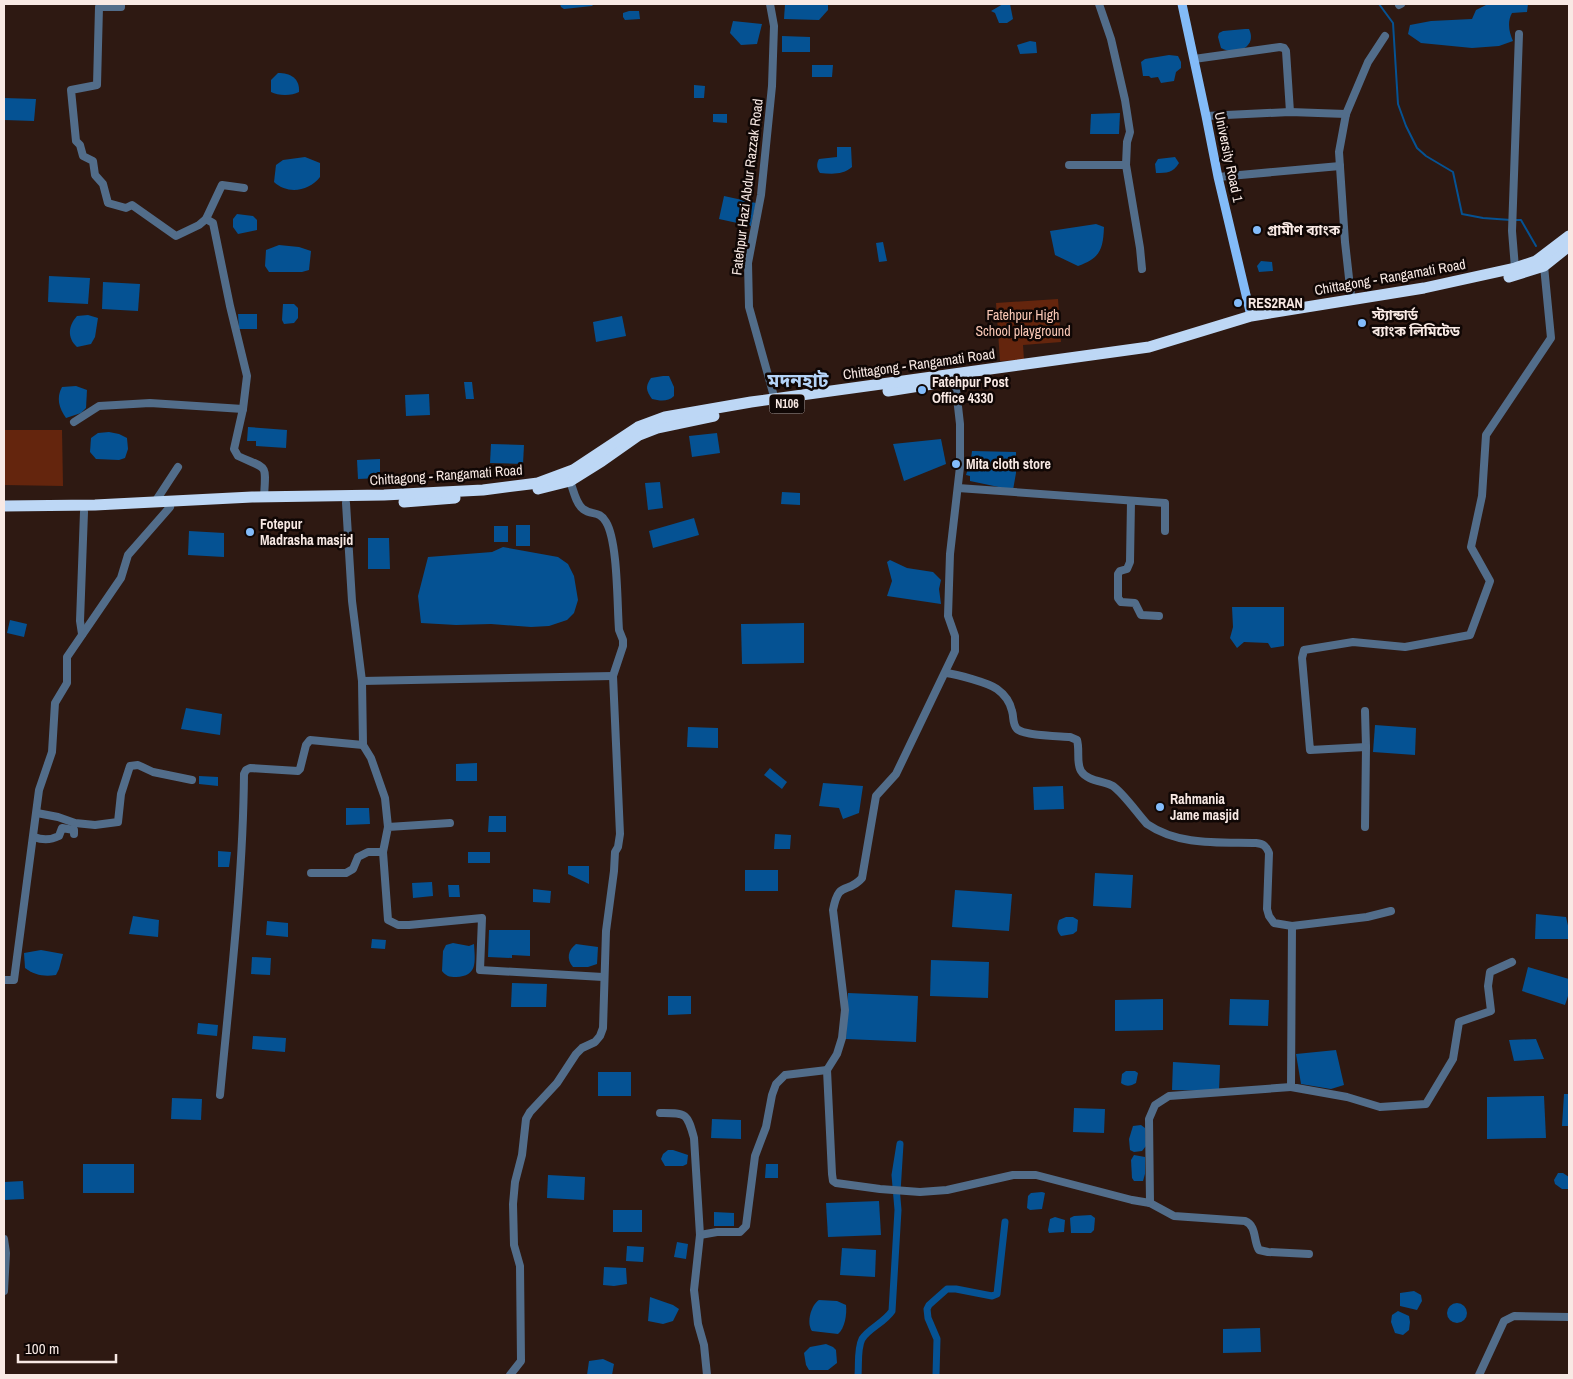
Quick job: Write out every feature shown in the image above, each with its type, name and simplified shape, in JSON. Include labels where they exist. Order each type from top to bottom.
[{"type":"highway","name":"Chittagong - Rangamati Road","points":[[4,506],[95,506],[180,500],[414,494],[483,490],[538,483],[572,470],[638,427],[665,418],[695,411],[1149,347],[1251,316],[1424,288],[1515,268],[1536,261],[1569,236]]},
{"type":"highway","name":"Chittagong - Rangamati Road","points":[[4,511],[84,512],[170,507],[436,500],[537,490],[570,481],[639,435],[657,428],[732,412],[815,399],[910,388],[1152,351],[1190,341],[1224,328],[1252,322],[1468,286],[1525,273],[1544,266],[1569,246]]},
{"type":"main road","name":"University Road 1","points":[[1182,4],[1218,177],[1251,316]]},
{"type":"street","points":[[121,4],[121,7],[99,6],[97,85],[71,90],[76,141],[80,145],[83,156],[93,161],[95,175],[103,184],[108,203],[126,208],[132,205],[176,236],[199,225],[206,219],[222,185],[244,188]]},
{"type":"street","name":"Fatehpur Hazi Abdur Razzak Road","points":[[770,4],[774,26],[772,86],[761,195],[748,264],[749,307],[775,400]]},
{"type":"street","points":[[1099,4],[1111,39],[1125,100],[1130,132],[1127,142],[1126,165],[1142,269]]},
{"type":"street","points":[[1515,268],[1512,208],[1517,120],[1518,34]]},
{"type":"street","points":[[1351,296],[1339,152],[1346,114],[1368,62],[1385,36]]},
{"type":"street","points":[[1194,59],[1284,48],[1286,51],[1290,112]]},
{"type":"street","points":[[1206,116],[1290,112],[1346,114]]},
{"type":"street","points":[[1069,165],[1126,165]]},
{"type":"street","points":[[1218,177],[1340,166]]},
{"type":"street","points":[[206,219],[214,223],[246,376],[243,409],[234,449],[238,456],[260,464],[263,468],[265,474],[264,498]]},
{"type":"street","points":[[1366,747],[1310,750],[1302,658],[1304,650],[1353,642],[1405,646],[1470,635],[1490,582],[1471,547],[1482,496],[1486,435],[1551,338],[1544,266]]},
{"type":"street","points":[[955,380],[960,424],[960,467],[950,554],[948,616],[955,636],[954,652],[946,673],[896,774],[876,796],[862,878],[857,884],[840,889],[835,897],[833,910],[845,1010],[842,1038],[837,1054],[828,1070],[833,1181],[880,1189],[920,1192],[955,1188],[1014,1175],[1036,1175],[1157,1205],[1163,1212],[1174,1216],[1245,1221],[1250,1223],[1253,1228],[1256,1246],[1259,1250],[1309,1254]]},
{"type":"street","points":[[74,422],[100,406],[150,403],[243,409]]},
{"type":"street","points":[[155,502],[178,467]]},
{"type":"street","points":[[510,1375],[521,1361],[520,1266],[514,1245],[513,1204],[526,1119],[530,1112],[557,1083],[576,1054],[582,1048],[595,1042],[603,1028],[603,977],[606,931],[615,852],[620,834],[613,676],[623,646],[623,640],[618,630],[614,547],[607,523],[602,515],[583,510],[578,503],[570,481]]},
{"type":"street","points":[[958,488],[1166,503],[1165,531]]},
{"type":"street","points":[[1131,501],[1130,562],[1127,569],[1120,571],[1118,574],[1118,598],[1121,602],[1135,602],[1141,615],[1159,616]]},
{"type":"street","points":[[346,503],[352,600],[362,681],[363,745],[371,758],[385,798],[388,827],[383,852],[388,920],[398,925],[409,925],[482,918],[480,970],[603,977]]},
{"type":"street","points":[[4,980],[14,980],[39,790],[52,752],[55,704],[67,683],[67,657],[120,578],[128,555],[170,507]]},
{"type":"street","points":[[82,634],[80,621],[84,512]]},
{"type":"street","points":[[946,673],[953,673],[996,688],[1006,696],[1013,711],[1014,723],[1018,730],[1026,733],[1070,737],[1076,740],[1079,747],[1079,765],[1082,773],[1115,788],[1153,829],[1189,841],[1263,844],[1269,853],[1267,909],[1269,916],[1274,922],[1292,926],[1367,917],[1391,911]]},
{"type":"street","points":[[362,681],[613,676]]},
{"type":"street","points":[[1364,827],[1365,711]]},
{"type":"street","points":[[220,1095],[241,870],[244,774],[250,768],[298,771],[306,745],[310,740],[363,745]]},
{"type":"street","points":[[36,813],[58,817],[75,823],[95,825],[118,822],[121,794],[130,766],[138,765],[153,772],[192,780]]},
{"type":"street","points":[[388,827],[450,823]]},
{"type":"street","points":[[34,837],[55,839],[59,836],[62,828],[74,830],[74,834]]},
{"type":"street","points":[[311,872],[346,873],[352,869],[358,857],[368,852],[383,852]]},
{"type":"street","points":[[1290,1087],[1292,926]]},
{"type":"street","points":[[1150,1203],[1149,1119],[1155,1105],[1169,1096],[1290,1087],[1347,1097],[1380,1107],[1426,1104],[1453,1059],[1459,1022],[1491,1010],[1488,986],[1490,972],[1512,962]]},
{"type":"street","points":[[700,1236],[717,1232],[740,1232],[746,1226],[756,1156],[766,1127],[776,1084],[785,1075],[828,1070]]},
{"type":"street","points":[[660,1113],[679,1113],[685,1115],[690,1123],[694,1138],[700,1236],[694,1290],[698,1324],[704,1345],[706,1375]]},
{"type":"street","points":[[4,1239],[6,1253],[4,1291]]},
{"type":"street","points":[[1480,1375],[1504,1321],[1514,1316],[1569,1317]]},
{"type":"green space","name":"Fatehpur High School playground","points":[[1058,299],[1061,342],[1023,345],[1024,360],[1000,361],[996,303]]},
{"type":"green space","points":[[4,430],[62,430],[63,486],[4,485]]},
{"type":"water","points":[[560,4],[594,4],[592,6],[564,9]]},
{"type":"water","points":[[785,4],[828,4],[828,10],[819,20],[784,19]]},
{"type":"water","points":[[1003,4],[1010,4],[1013,19],[1007,23],[999,23],[995,13],[991,11]]},
{"type":"water","points":[[1488,4],[1528,4],[1527,12],[1512,13],[1510,16],[1509,27],[1513,41],[1499,46],[1472,48],[1421,43],[1408,34],[1410,25],[1431,21],[1472,19],[1476,10]]},
{"type":"water","points":[[639,11],[640,19],[625,20],[623,13]]},
{"type":"water","points":[[733,21],[762,24],[757,44],[741,45],[730,33]]},
{"type":"water","points":[[1249,29],[1250,41],[1243,49],[1232,51],[1221,48],[1218,37],[1219,33]]},
{"type":"water","points":[[782,36],[810,37],[810,52],[782,52]]},
{"type":"water","points":[[1030,41],[1036,42],[1037,53],[1020,54],[1017,45]]},
{"type":"water","points":[[1169,55],[1178,56],[1181,62],[1181,68],[1176,72],[1174,81],[1161,83],[1158,77],[1143,76],[1141,62],[1145,59]]},
{"type":"water","points":[[812,65],[833,65],[832,77],[812,77]]},
{"type":"water","points":[[278,73],[293,77],[298,83],[299,92],[285,95],[271,92],[271,80]]},
{"type":"water","points":[[694,85],[705,86],[704,98],[694,98]]},
{"type":"water","points":[[4,98],[36,99],[34,121],[4,120]]},
{"type":"water","points":[[1120,113],[1119,134],[1090,134],[1091,114]]},
{"type":"water","points":[[713,114],[727,114],[727,123],[713,122]]},
{"type":"water","points":[[837,147],[851,147],[852,167],[841,173],[820,173],[817,166],[819,159],[837,157]]},
{"type":"water","points":[[305,157],[320,163],[320,177],[315,182],[310,186],[292,190],[286,189],[274,182],[276,165],[283,160]]},
{"type":"water","points":[[1175,157],[1179,163],[1172,171],[1156,173],[1155,164],[1158,159]]},
{"type":"water","points":[[724,196],[756,203],[751,226],[719,219]]},
{"type":"water","points":[[237,214],[253,216],[257,220],[257,230],[238,234],[233,227],[233,219]]},
{"type":"water","points":[[1096,224],[1104,227],[1103,242],[1099,252],[1091,260],[1078,266],[1055,255],[1050,231]]},
{"type":"water","points":[[883,242],[887,261],[879,262],[876,243]]},
{"type":"water","points":[[279,245],[299,247],[311,251],[309,270],[302,272],[269,272],[265,266],[266,250]]},
{"type":"water","points":[[1261,261],[1272,262],[1273,271],[1259,272],[1257,266]]},
{"type":"water","points":[[49,276],[90,278],[88,304],[48,302]]},
{"type":"water","points":[[103,282],[140,284],[138,311],[102,309]]},
{"type":"water","points":[[283,304],[294,304],[298,308],[298,318],[294,323],[284,324],[282,320]]},
{"type":"water","points":[[238,314],[257,314],[257,329],[239,329]]},
{"type":"water","points":[[88,315],[98,318],[95,337],[91,344],[77,347],[70,336],[70,328],[77,316]]},
{"type":"water","points":[[622,316],[626,336],[596,342],[593,322]]},
{"type":"water","points":[[669,376],[674,387],[674,396],[664,400],[652,399],[647,391],[647,386],[651,378]]},
{"type":"water","points":[[464,382],[472,382],[474,399],[466,399]]},
{"type":"water","points":[[76,386],[87,390],[86,408],[81,413],[66,418],[59,403],[60,391],[62,387]]},
{"type":"water","points":[[429,394],[430,415],[406,416],[405,395]]},
{"type":"water","points":[[248,427],[287,430],[286,448],[256,446],[256,441],[247,441]]},
{"type":"water","points":[[109,432],[127,438],[128,449],[125,458],[119,460],[96,459],[90,452],[91,438],[98,433]]},
{"type":"water","points":[[717,433],[720,453],[692,457],[689,436]]},
{"type":"water","points":[[941,439],[946,464],[904,481],[893,444]]},
{"type":"water","points":[[491,444],[524,445],[523,464],[490,463]]},
{"type":"water","points":[[972,451],[1016,452],[1016,473],[1013,490],[970,481],[970,476],[966,475]]},
{"type":"water","points":[[380,459],[380,478],[358,479],[357,460]]},
{"type":"water","points":[[660,482],[663,508],[648,510],[645,483]]},
{"type":"water","points":[[782,492],[800,493],[800,505],[781,504]]},
{"type":"water","points":[[694,518],[699,535],[653,548],[649,531]]},
{"type":"water","points":[[516,525],[530,525],[530,546],[516,546]]},
{"type":"water","points":[[494,526],[508,526],[508,542],[494,542]]},
{"type":"water","points":[[189,531],[224,533],[224,557],[188,555]]},
{"type":"water","points":[[368,538],[389,538],[390,569],[368,569]]},
{"type":"water","points":[[503,547],[558,557],[568,564],[574,576],[578,600],[574,613],[567,620],[549,626],[531,627],[491,624],[421,623],[418,596],[428,557],[492,552]]},
{"type":"water","points":[[890,560],[907,568],[933,572],[941,580],[939,589],[941,604],[887,596],[892,581],[887,562]]},
{"type":"water","points":[[1232,607],[1284,607],[1284,646],[1271,648],[1268,643],[1244,642],[1237,648],[1230,638],[1233,627]]},
{"type":"water","points":[[10,620],[27,624],[24,637],[7,633]]},
{"type":"water","points":[[804,623],[804,663],[742,664],[741,624]]},
{"type":"water","points":[[186,708],[222,714],[220,735],[181,729]]},
{"type":"water","points":[[1375,725],[1416,728],[1415,755],[1373,752]]},
{"type":"water","points":[[688,727],[718,728],[718,748],[687,747]]},
{"type":"water","points":[[477,763],[477,781],[456,781],[456,764]]},
{"type":"water","points":[[770,768],[787,782],[782,789],[764,775]]},
{"type":"water","points":[[199,776],[218,777],[218,786],[199,784]]},
{"type":"water","points":[[823,783],[863,786],[859,813],[843,819],[839,808],[819,806]]},
{"type":"water","points":[[1063,786],[1064,809],[1034,810],[1033,787]]},
{"type":"water","points":[[346,808],[369,808],[370,824],[346,825]]},
{"type":"water","points":[[489,816],[506,816],[506,832],[488,832]]},
{"type":"water","points":[[775,834],[791,835],[790,849],[774,849]]},
{"type":"water","points":[[218,851],[231,852],[229,867],[218,867]]},
{"type":"water","points":[[468,852],[490,852],[490,863],[468,863]]},
{"type":"water","points":[[568,866],[589,866],[589,884],[568,874]]},
{"type":"water","points":[[745,870],[778,870],[778,891],[745,891]]},
{"type":"water","points":[[1095,873],[1133,875],[1131,908],[1093,906]]},
{"type":"water","points":[[432,882],[433,896],[413,898],[412,883]]},
{"type":"water","points":[[448,885],[459,885],[460,897],[449,897]]},
{"type":"water","points":[[533,889],[551,891],[550,903],[533,902]]},
{"type":"water","points":[[955,890],[1012,894],[1009,931],[952,927]]},
{"type":"water","points":[[1536,914],[1566,917],[1569,939],[1535,939]]},
{"type":"water","points":[[133,916],[159,920],[158,937],[129,934]]},
{"type":"water","points":[[1066,917],[1073,917],[1078,920],[1077,931],[1073,934],[1061,936],[1057,927],[1058,922]]},
{"type":"water","points":[[267,921],[288,923],[288,937],[266,935]]},
{"type":"water","points":[[489,930],[530,930],[530,956],[512,955],[512,958],[488,957]]},
{"type":"water","points":[[372,939],[386,940],[385,949],[371,948]]},
{"type":"water","points":[[453,943],[469,946],[474,944],[474,967],[472,971],[463,976],[450,976],[442,971],[443,951],[446,945]]},
{"type":"water","points":[[576,944],[598,947],[597,964],[588,967],[573,967],[569,961],[569,955],[571,949]]},
{"type":"water","points":[[41,950],[63,954],[56,975],[39,975],[25,968],[24,953]]},
{"type":"water","points":[[252,957],[271,958],[270,975],[251,974]]},
{"type":"water","points":[[931,960],[989,962],[988,998],[930,996]]},
{"type":"water","points":[[1528,967],[1569,979],[1569,993],[1565,1005],[1522,991]]},
{"type":"water","points":[[512,983],[547,984],[546,1007],[511,1007]]},
{"type":"water","points":[[848,993],[918,996],[916,1042],[846,1039]]},
{"type":"water","points":[[668,996],[691,996],[691,1014],[668,1015]]},
{"type":"water","points":[[1163,999],[1163,1030],[1115,1031],[1115,1000]]},
{"type":"water","points":[[1230,999],[1269,1000],[1268,1026],[1229,1025]]},
{"type":"water","points":[[198,1023],[218,1025],[217,1036],[197,1034]]},
{"type":"water","points":[[253,1036],[286,1038],[285,1052],[252,1049]]},
{"type":"water","points":[[1536,1039],[1544,1059],[1514,1061],[1509,1040]]},
{"type":"water","points":[[1336,1050],[1344,1085],[1331,1089],[1301,1084],[1296,1054]]},
{"type":"water","points":[[1173,1062],[1220,1065],[1219,1091],[1172,1090]]},
{"type":"water","points":[[1126,1071],[1138,1073],[1136,1083],[1128,1086],[1121,1083],[1122,1074]]},
{"type":"water","points":[[598,1072],[631,1072],[631,1096],[598,1096]]},
{"type":"water","points":[[1564,1094],[1569,1094],[1569,1126],[1562,1126]]},
{"type":"water","points":[[1544,1096],[1546,1138],[1487,1139],[1487,1097]]},
{"type":"water","points":[[172,1098],[202,1099],[201,1120],[171,1119]]},
{"type":"water","points":[[1074,1108],[1105,1109],[1104,1133],[1073,1132]]},
{"type":"water","points":[[712,1119],[741,1120],[741,1139],[711,1138]]},
{"type":"water","points":[[1141,1125],[1145,1128],[1146,1146],[1142,1151],[1134,1152],[1130,1150],[1129,1139],[1133,1126]]},
{"type":"water","points":[[668,1150],[688,1155],[687,1164],[683,1166],[665,1166],[661,1159]]},
{"type":"water","points":[[1134,1155],[1145,1157],[1143,1181],[1134,1181],[1132,1178],[1131,1160]]},
{"type":"water","points":[[83,1164],[134,1164],[134,1193],[83,1193]]},
{"type":"water","points":[[766,1164],[778,1164],[778,1178],[765,1178]]},
{"type":"water","points":[[1558,1173],[1563,1173],[1569,1177],[1569,1189],[1562,1189],[1555,1184],[1554,1180]]},
{"type":"water","points":[[548,1175],[585,1177],[584,1200],[547,1198]]},
{"type":"water","points":[[23,1181],[24,1199],[4,1200],[4,1182]]},
{"type":"water","points":[[1031,1193],[1045,1193],[1042,1209],[1030,1210],[1027,1208],[1028,1196]]},
{"type":"water","points":[[879,1201],[881,1235],[828,1237],[826,1203]]},
{"type":"water","points":[[613,1210],[642,1210],[642,1232],[613,1232]]},
{"type":"water","points":[[714,1212],[734,1213],[734,1226],[714,1226]]},
{"type":"water","points":[[1091,1215],[1095,1218],[1094,1230],[1091,1233],[1071,1233],[1070,1218]]},
{"type":"water","points":[[1055,1217],[1065,1220],[1064,1232],[1049,1233],[1050,1219]]},
{"type":"water","points":[[677,1242],[688,1244],[686,1259],[674,1257]]},
{"type":"water","points":[[627,1246],[644,1247],[643,1262],[626,1261]]},
{"type":"water","points":[[842,1248],[876,1250],[875,1277],[840,1275]]},
{"type":"water","points":[[604,1267],[626,1268],[627,1284],[603,1285]]},
{"type":"water","points":[[1414,1291],[1421,1295],[1422,1301],[1417,1310],[1400,1306],[1400,1293]]},
{"type":"water","points":[[650,1297],[679,1309],[673,1321],[663,1324],[648,1321]]},
{"type":"water","points":[[819,1300],[837,1301],[846,1305],[845,1321],[838,1334],[812,1331],[810,1328],[810,1314]]},
{"type":"water","points":[[1457,1303],[1464,1306],[1467,1313],[1464,1320],[1457,1323],[1450,1320],[1447,1313],[1450,1306]]},
{"type":"water","points":[[1398,1311],[1409,1316],[1409,1330],[1403,1335],[1395,1333],[1391,1322],[1392,1315]]},
{"type":"water","points":[[1260,1328],[1261,1352],[1223,1353],[1223,1329]]},
{"type":"water","points":[[826,1344],[836,1350],[837,1363],[828,1370],[809,1370],[804,1353],[810,1347]]},
{"type":"water","points":[[603,1359],[614,1364],[612,1375],[587,1375],[589,1361]]},
{"type":"waterway","points":[[1379,4],[1393,23],[1398,104],[1417,148],[1426,156],[1453,172],[1462,214],[1511,220]]},
{"type":"waterway","points":[[1516,220],[1521,220],[1536,246]]},
{"type":"waterway","points":[[858,1375],[859,1352],[862,1339],[892,1311],[898,1210],[895,1175],[900,1144],[897,1192]]},
{"type":"waterway","points":[[936,1375],[937,1339],[928,1318],[927,1309],[947,1289],[992,1296],[997,1294],[1005,1222]]},
{"type":"place","name":"গ্রামীণ ব্যাংক","points":[[1257,230]]},
{"type":"place","name":"RES2RAN","points":[[1238,303]]},
{"type":"place","name":"স্ট্যান্ডার্ড ব্যাংক লিমিটেড","points":[[1362,323]]},
{"type":"place","name":"Fatehpur Post Office 4330","points":[[922,390]]},
{"type":"place","name":"Mita cloth store","points":[[956,464]]},
{"type":"place","name":"Fotepur Madrasha masjid","points":[[250,532]]},
{"type":"place","name":"Rahmania Jame masjid","points":[[1160,807]]},
{"type":"district","name":"মদনহাট","points":[[798,380]]}]
